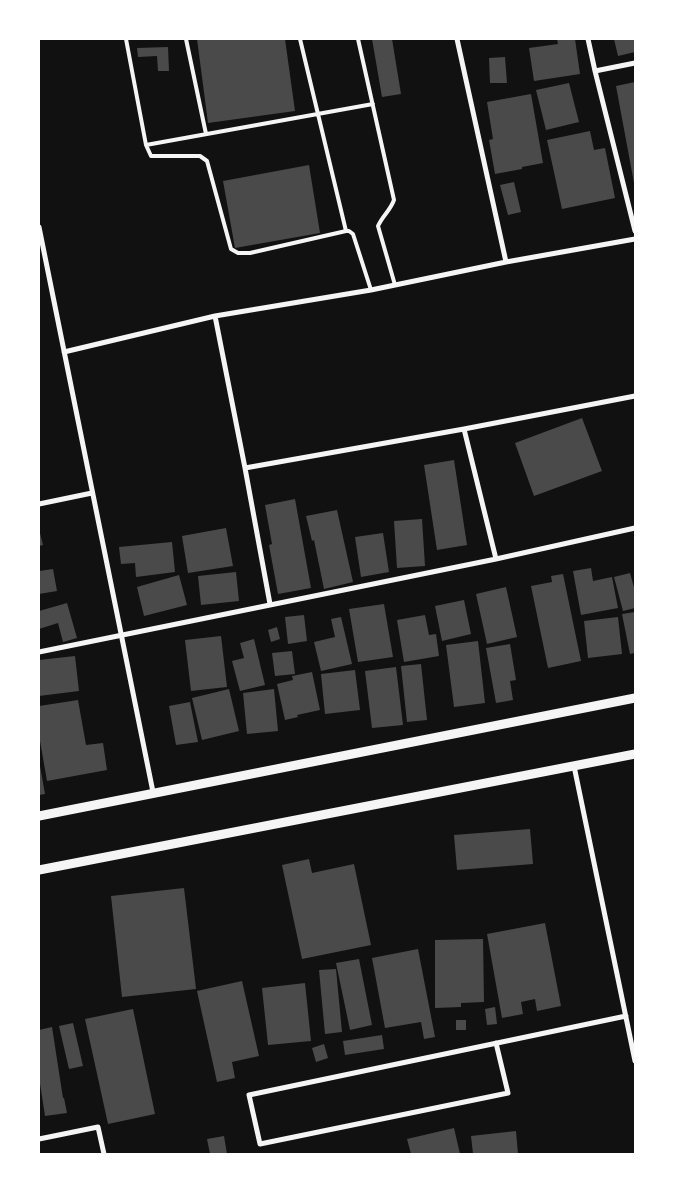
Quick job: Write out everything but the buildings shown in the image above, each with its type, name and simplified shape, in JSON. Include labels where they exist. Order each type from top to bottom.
[{"type":"street","points":[[457,39],[506,262]]},
{"type":"street","points":[[588,39],[635,231]]},
{"type":"street","points":[[595,70],[635,63]]},
{"type":"street","points":[[39,228],[153,792]]},
{"type":"street","points":[[64,352],[215,316],[371,290],[506,262],[635,239]]},
{"type":"street","points":[[215,316],[270,604]]},
{"type":"street","points":[[245,468],[635,396]]},
{"type":"street","points":[[464,429],[496,559]]},
{"type":"street","points":[[39,504],[92,493]]},
{"type":"street","points":[[39,652],[496,559],[635,528]]},
{"type":"street","points":[[39,816],[635,698]]},
{"type":"street","points":[[39,870],[635,754]]},
{"type":"street","points":[[574,766],[635,1061]]},
{"type":"street","points":[[496,1043],[508,1093],[260,1144],[249,1095],[496,1043],[626,1016]]},
{"type":"street","points":[[39,1139],[98,1127],[104,1154]]},
{"type":"lane","points":[[126,39],[146,145],[151,156],[200,156],[207,161],[231,249],[238,253],[250,253],[349,231],[353,234],[371,290]]},
{"type":"lane","points":[[186,39],[206,134]]},
{"type":"lane","points":[[300,39],[346,231]]},
{"type":"lane","points":[[358,39],[394,200],[390,209],[382,216],[378,226],[395,285]]},
{"type":"lane","points":[[146,145],[373,104]]}]
